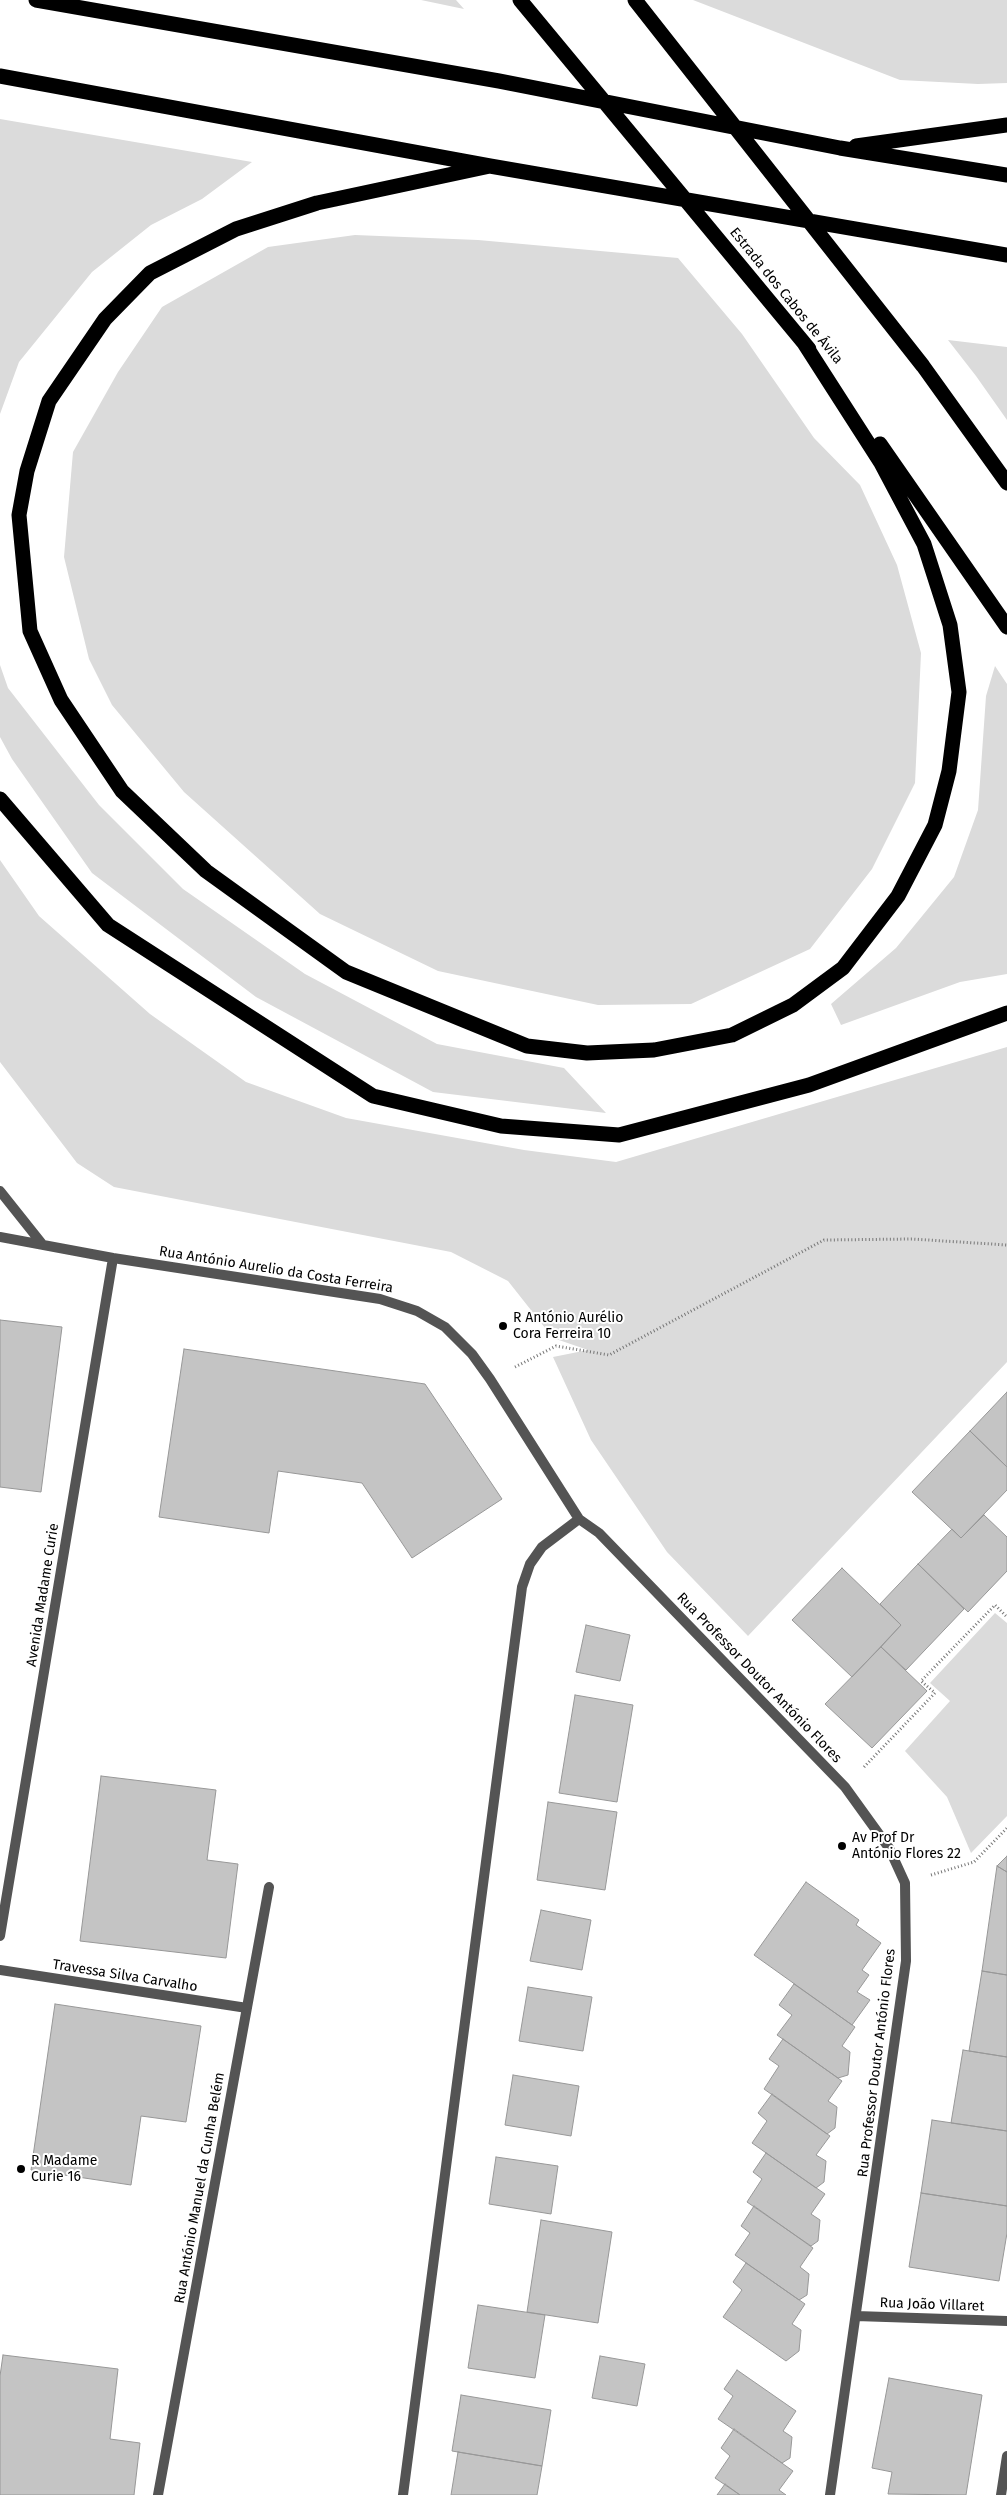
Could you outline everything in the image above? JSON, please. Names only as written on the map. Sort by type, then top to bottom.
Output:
[{"type":"highway","points":[[36,0],[499,82],[840,148],[1007,175]]},
{"type":"highway","name":"Estrada dos Cabos de Ávila","points":[[520,0],[804,343],[886,452],[1007,627]]},
{"type":"highway","points":[[635,0],[922,366],[1007,483]]},
{"type":"highway","points":[[0,76],[490,166],[1007,255]]},
{"type":"highway","points":[[840,148],[1007,125]]},
{"type":"highway","points":[[490,166],[317,203],[236,229],[150,273],[105,319],[49,401],[27,471],[20,515],[30,632],[61,700],[122,791],[206,871],[346,972],[527,1046],[586,1053],[654,1050],[732,1035],[793,1005],[843,968],[898,896],[935,825],[949,771],[958,692],[950,625],[924,544],[881,463],[804,343]]},
{"type":"highway","points":[[0,799],[108,926],[373,1096],[501,1126],[619,1135],[809,1085],[1007,1013]]},
{"type":"street","points":[[0,1190],[43,1245]]},
{"type":"street","name":"Rua António Aurelio da Costa Ferreira","points":[[0,1237],[113,1258],[380,1299],[417,1311],[445,1327],[472,1354],[490,1379],[579,1519]]},
{"type":"street","name":"Avenida Madame Curie","points":[[0,1936],[113,1258]]},
{"type":"street","points":[[404,2495],[522,1587],[530,1564],[542,1548],[579,1519]]},
{"type":"street","name":"Rua Professor Doutor António Flores","points":[[579,1519],[613,1547],[845,1787],[889,1848],[905,1883],[906,1961],[830,2495]]},
{"type":"street","name":"Rua António Manuel da Cunha Belém","points":[[158,2495],[269,1887]]},
{"type":"street","name":"Travessa Silva Carvalho","points":[[0,1970],[247,2008]]},
{"type":"street","name":"Rua João Villaret","points":[[856,2316],[1007,2321]]},
{"type":"street","points":[[1001,2495],[1007,2456]]},
{"type":"path","points":[[490,1379],[556,1346],[609,1355],[824,1240],[912,1239],[1006,1245]]},
{"type":"path","points":[[845,1787],[935,1693],[921,1681],[995,1605],[1007,1617]]},
{"type":"path","points":[[905,1883],[974,1862],[1007,1828]]},
{"type":"shaded area","points":[[421,0],[456,0],[464,9]]},
{"type":"shaded area","points":[[693,0],[1007,0],[1007,83],[978,84],[900,80]]},
{"type":"shaded area","points":[[0,119],[252,162],[202,199],[151,225],[92,272],[19,362],[0,414]]},
{"type":"shaded area","points":[[355,235],[478,240],[678,258],[742,334],[814,438],[860,485],[897,565],[921,653],[915,783],[872,869],[810,949],[691,1004],[598,1005],[438,971],[320,914],[184,792],[112,705],[89,659],[64,557],[73,452],[118,372],[162,307],[268,247]]},
{"type":"shaded area","points":[[948,340],[1007,347],[1007,420],[976,376]]},
{"type":"shaded area","points":[[0,665],[8,688],[99,805],[183,889],[305,974],[437,1044],[564,1068],[606,1113],[433,1092],[256,997],[92,873],[12,759],[0,737]]},
{"type":"shaded area","points":[[995,666],[1007,684],[1007,974],[960,982],[841,1025],[831,1004],[896,948],[954,877],[978,810],[986,696]]},
{"type":"shaded area","points":[[0,860],[39,916],[150,1014],[246,1082],[346,1118],[524,1150],[616,1162],[1007,1047],[1007,1362],[748,1636],[667,1552],[591,1440],[553,1357],[588,1350],[553,1338],[508,1281],[451,1252],[114,1187],[77,1163],[0,1062]]},
{"type":"shaded area","points":[[995,1613],[1007,1623],[1007,1816],[971,1853],[947,1797],[905,1751],[950,1701],[930,1683]]},
{"type":"building","points":[[0,1320],[62,1327],[41,1492],[0,1487]]},
{"type":"building","points":[[184,1349],[425,1384],[502,1499],[412,1558],[362,1483],[278,1471],[269,1533],[159,1517]]},
{"type":"building","points":[[1007,1392],[1007,1467],[970,1431]]},
{"type":"building","points":[[970,1431],[1007,1467],[1007,1490],[961,1538],[912,1492]]},
{"type":"building","points":[[984,1515],[1007,1537],[1007,1571],[968,1612],[918,1564],[952,1529],[961,1538]]},
{"type":"building","points":[[918,1564],[964,1609],[906,1670],[881,1647],[901,1625],[880,1604]]},
{"type":"building","points":[[842,1568],[901,1625],[852,1677],[792,1620]]},
{"type":"building","points":[[586,1625],[630,1635],[620,1681],[576,1672]]},
{"type":"building","points":[[881,1647],[927,1691],[872,1748],[825,1704]]},
{"type":"building","points":[[575,1695],[633,1705],[617,1802],[559,1793]]},
{"type":"building","points":[[101,1776],[216,1790],[207,1860],[238,1864],[226,1958],[80,1941]]},
{"type":"building","points":[[548,1802],[617,1812],[605,1890],[537,1880]]},
{"type":"building","points":[[1007,1856],[1007,1872],[997,1866]]},
{"type":"building","points":[[997,1866],[1007,1872],[1007,1975],[982,1971]]},
{"type":"building","points":[[806,1882],[859,1920],[856,1925],[881,1943],[862,1970],[869,1975],[857,1992],[870,2000],[852,2025],[754,1955]]},
{"type":"building","points":[[541,1910],[591,1920],[582,1970],[530,1961]]},
{"type":"building","points":[[982,1971],[1007,1975],[1007,2057],[969,2051]]},
{"type":"building","points":[[794,1984],[855,2027],[842,2046],[850,2052],[848,2075],[838,2078],[777,2035],[792,2015],[779,2005]]},
{"type":"building","points":[[528,1987],[592,1997],[583,2051],[519,2041]]},
{"type":"building","points":[[55,2004],[201,2026],[186,2122],[141,2116],[131,2185],[31,2170]]},
{"type":"building","points":[[783,2039],[842,2081],[828,2101],[837,2107],[835,2128],[827,2134],[764,2089],[779,2066],[769,2059]]},
{"type":"building","points":[[963,2050],[1007,2057],[1007,2131],[951,2123]]},
{"type":"building","points":[[513,2075],[579,2086],[571,2136],[505,2125]]},
{"type":"building","points":[[772,2094],[830,2136],[816,2155],[826,2161],[824,2182],[816,2188],[752,2143],[767,2121],[758,2113]]},
{"type":"building","points":[[932,2120],[1007,2131],[1007,2206],[921,2193]]},
{"type":"building","points":[[766,2153],[825,2194],[811,2214],[820,2220],[818,2241],[811,2246],[747,2202],[762,2179],[753,2172]]},
{"type":"building","points":[[496,2157],[558,2166],[551,2214],[489,2204]]},
{"type":"building","points":[[921,2193],[1007,2206],[1007,2233],[999,2281],[909,2267]]},
{"type":"building","points":[[754,2206],[813,2248],[800,2267],[809,2274],[807,2295],[799,2300],[735,2255],[750,2233],[741,2226]]},
{"type":"building","points":[[541,2220],[612,2232],[598,2323],[527,2312]]},
{"type":"building","points":[[746,2263],[805,2304],[792,2324],[801,2330],[799,2351],[786,2361],[723,2317],[742,2290],[733,2282]]},
{"type":"building","points":[[478,2305],[545,2315],[535,2378],[468,2368]]},
{"type":"building","points":[[3,2355],[118,2369],[110,2439],[140,2443],[134,2495],[0,2495],[0,2376]]},
{"type":"building","points":[[600,2356],[645,2364],[637,2406],[592,2398]]},
{"type":"building","points":[[737,2370],[796,2411],[783,2431],[792,2437],[790,2458],[782,2463],[718,2419],[733,2396],[724,2389]]},
{"type":"building","points":[[889,2378],[982,2395],[966,2495],[888,2494],[892,2472],[872,2468]]},
{"type":"building","points":[[461,2395],[551,2410],[542,2466],[452,2451]]},
{"type":"building","points":[[734,2429],[793,2471],[779,2490],[786,2495],[740,2495],[715,2478],[730,2456],[721,2448]]},
{"type":"building","points":[[458,2452],[542,2466],[537,2495],[451,2495]]},
{"type":"building","points":[[725,2484],[740,2495],[717,2495]]},
{"type":"place","name":"R António Aurélio Cora Ferreira 10","points":[[503,1326]]},
{"type":"place","name":"Av Prof Dr António Flores 22","points":[[842,1846]]},
{"type":"place","name":"R Madame Curie 16","points":[[21,2169]]}]
